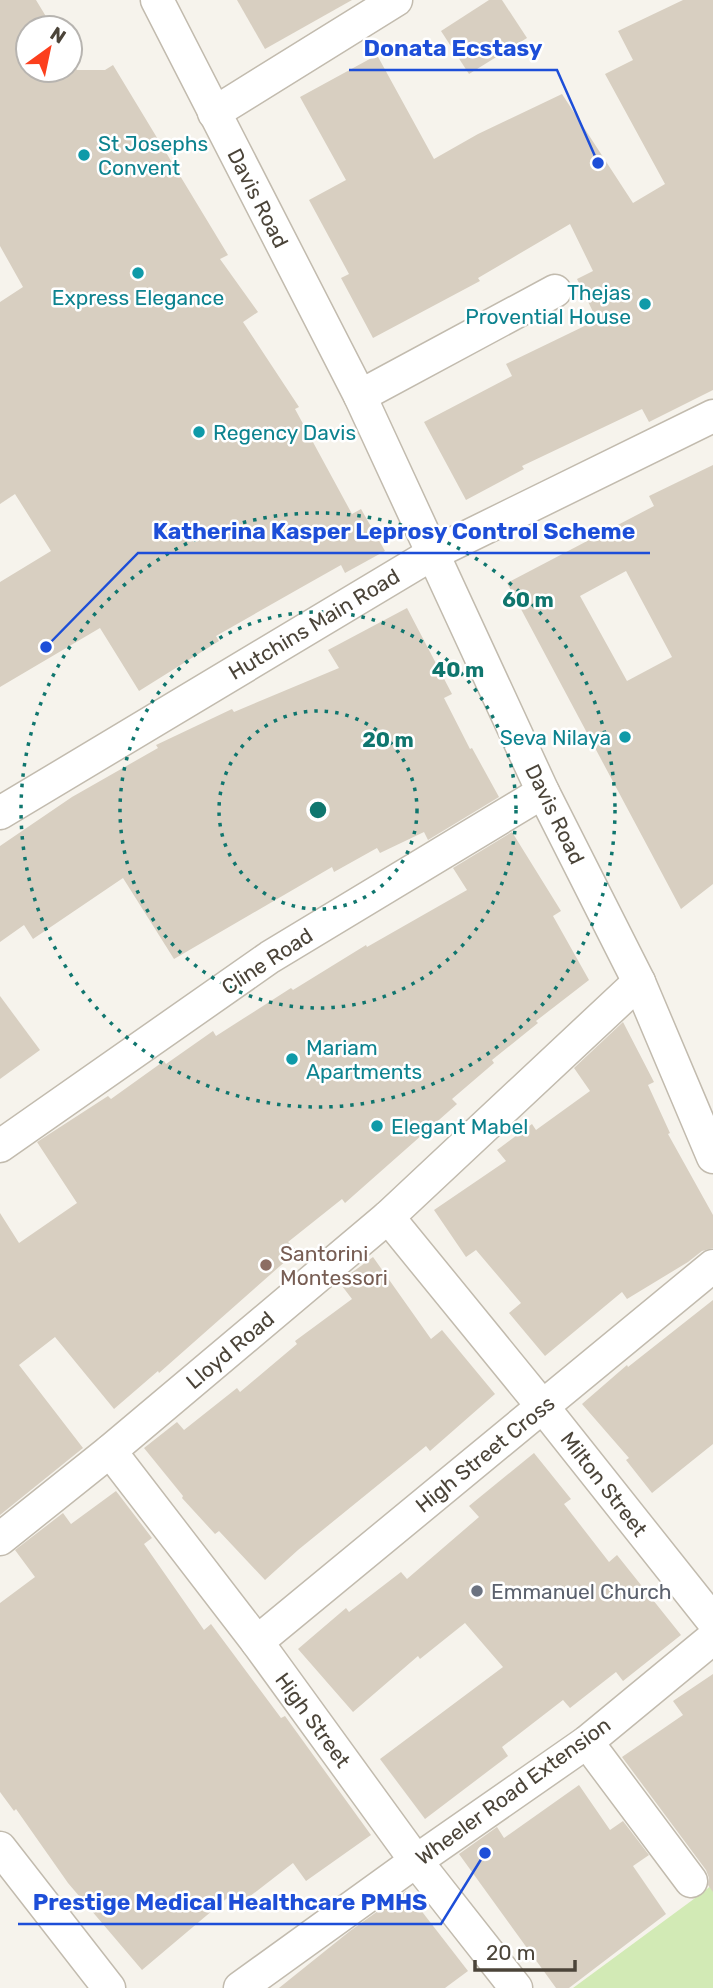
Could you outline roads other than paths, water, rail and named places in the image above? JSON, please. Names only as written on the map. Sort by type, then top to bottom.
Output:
[{"type":"street","name":"Davis Road","points":[[157,0],[360,396],[543,792],[639,982],[713,1157]]},
{"type":"street","points":[[214,113],[396,0]]},
{"type":"street","points":[[360,396],[555,291]]},
{"type":"street","name":"Hutchins Main Road","points":[[0,813],[432,554],[713,416]]},
{"type":"street","name":"Cline Road","points":[[0,1146],[270,957],[543,792]]},
{"type":"street","name":"Lloyd Road","points":[[0,1539],[110,1451],[388,1217],[639,982]]},
{"type":"street","name":"Milton Street","points":[[388,1217],[713,1621]]},
{"type":"street","name":"High Street Cross","points":[[257,1642],[713,1265]]},
{"type":"street","name":"High Street","points":[[110,1451],[257,1642],[416,1861],[516,1988]]},
{"type":"street","name":"Wheeler Road Extension","points":[[240,1988],[587,1742],[713,1638]]},
{"type":"street","points":[[587,1742],[691,1881]]},
{"type":"street","points":[[0,1848],[109,1988]]},
{"type":"place","name":"St Josephs Convent","points":[[84,155]]},
{"type":"place","name":"Donata Ecstasy","points":[[598,163]]},
{"type":"place","name":"Express Elegance","points":[[138,273]]},
{"type":"place","name":"Thejas Provential House","points":[[645,304]]},
{"type":"place","name":"Regency Davis","points":[[199,432]]},
{"type":"place","name":"Katherina Kasper Leprosy Control Scheme","points":[[46,647]]},
{"type":"place","name":"Seva Nilaya","points":[[625,737]]},
{"type":"place","name":"Mariam Apartments","points":[[292,1059]]},
{"type":"place","name":"Elegant Mabel","points":[[377,1126]]},
{"type":"place","name":"Santorini Montessori","points":[[266,1265]]},
{"type":"place","name":"Emmanuel Church","points":[[477,1591]]},
{"type":"place","name":"Prestige Medical Healthcare PMHS","points":[[485,1853]]}]
